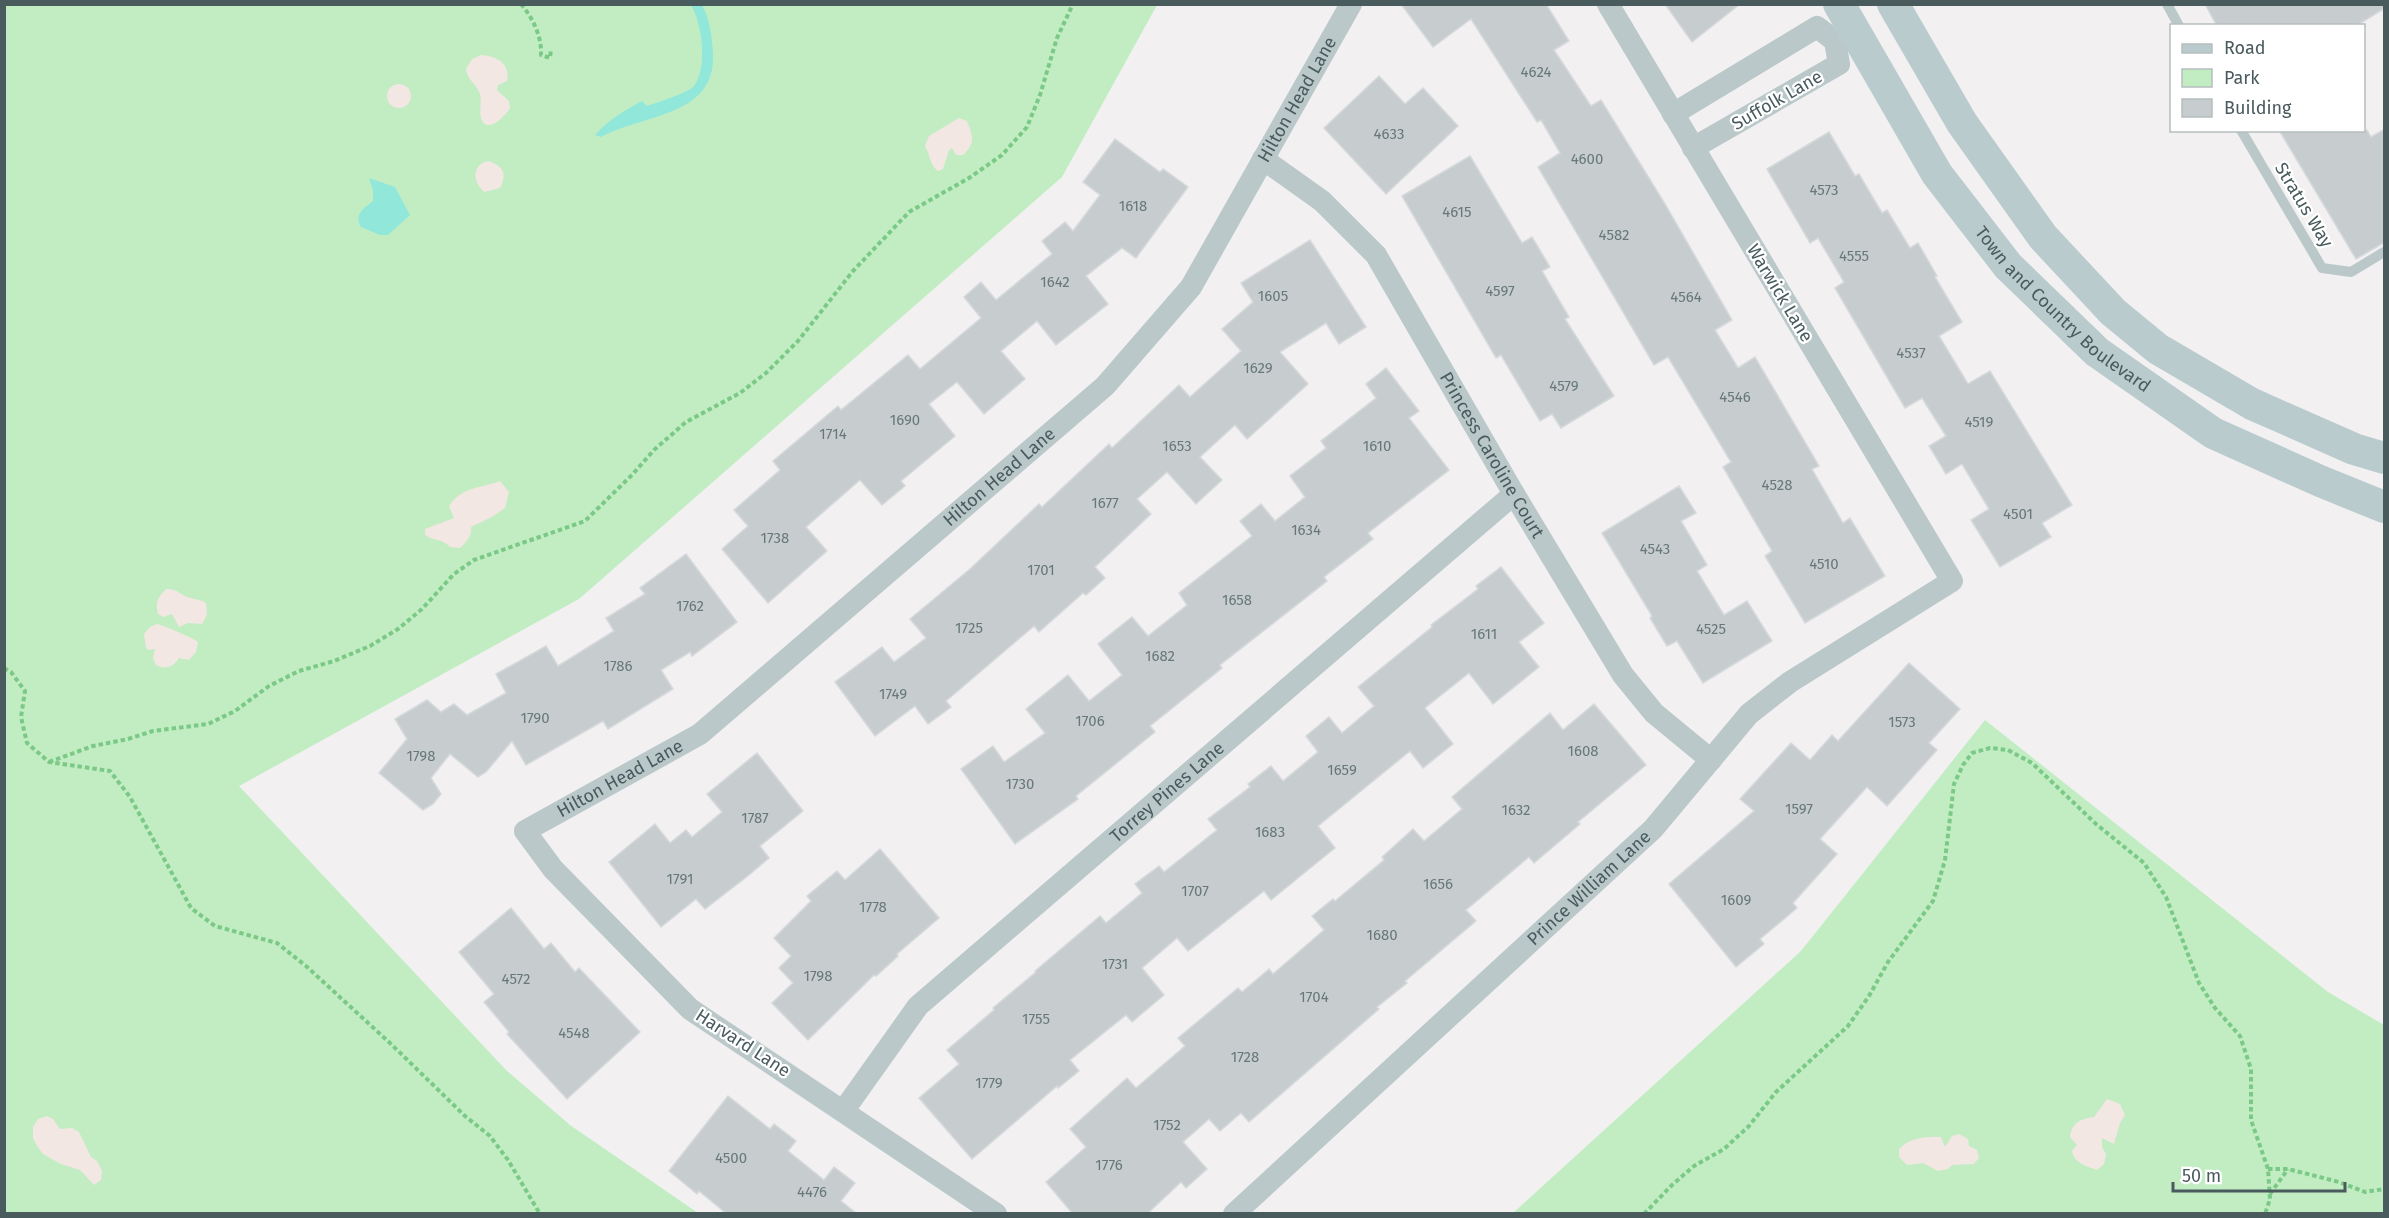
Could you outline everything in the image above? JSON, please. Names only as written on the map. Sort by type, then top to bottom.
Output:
[{"type":"main road","name":"Town and Country Boulevard","points":[[1894,5],[1962,123],[2043,237],[2113,312],[2158,349],[2252,404],[2354,449],[2385,458]]},
{"type":"main road","name":"Town and Country Boulevard","points":[[1842,25],[1881,79],[1937,174],[2008,266],[2105,357],[2213,433],[2320,481],[2385,507]]},
{"type":"main road","points":[[1881,79],[1922,54]]},
{"type":"main road","points":[[2105,357],[2130,325]]},
{"type":"street","name":"Hilton Head Lane","points":[[525,831],[700,734],[1105,386],[1191,287],[1351,4]]},
{"type":"street","name":"Warwick Lane","points":[[1608,4],[1952,581]]},
{"type":"street","points":[[1673,114],[1817,27],[1842,25]]},
{"type":"street","name":"Suffolk Lane","points":[[1693,148],[1839,64],[1842,25]]},
{"type":"street","name":"Princess Caroline Court","points":[[1263,159],[1322,201],[1376,255],[1514,494],[1623,675],[1654,713],[1711,760]]},
{"type":"street","name":"Torrey Pines Lane","points":[[844,1110],[918,1006],[1514,494]]},
{"type":"street","name":"Prince William Lane","points":[[1234,1214],[1653,829],[1749,714],[1790,682],[1952,581]]},
{"type":"street","name":"Harvard Lane","points":[[525,831],[554,868],[690,1009],[844,1110],[996,1214]]},
{"type":"lane","points":[[2167,4],[2178,24]]},
{"type":"lane","name":"Stratus Way","points":[[2242,132],[2322,268],[2351,272],[2385,252]]},
{"type":"path","points":[[521,4],[541,42],[541,55],[550,58],[551,49]]},
{"type":"path","points":[[49,762],[93,746],[153,731],[208,724],[236,711],[269,686],[299,671],[334,661],[370,646],[398,629],[422,609],[454,574],[474,560],[585,521],[632,476],[654,450],[686,422],[740,393],[766,373],[798,341],[853,271],[909,212],[969,178],[1002,155],[1027,127],[1040,95],[1057,38],[1073,4]]},
{"type":"path","points":[[4,668],[11,672],[26,691],[21,717],[27,743],[49,762],[110,771],[130,797],[191,908],[215,926],[248,933],[277,944],[306,966],[465,1116],[490,1136],[508,1160],[540,1214]]},
{"type":"path","points":[[1644,1214],[1694,1166],[1724,1149],[1749,1126],[1776,1092],[1817,1057],[1848,1026],[1869,996],[1888,962],[1933,901],[1945,860],[1954,784],[1972,753],[1990,748],[2008,750],[2032,763],[2096,824],[2144,863],[2166,897],[2199,983],[2215,1008],[2241,1036],[2251,1069],[2251,1120],[2268,1169],[2270,1195],[2265,1214]]},
{"type":"path","points":[[2268,1169],[2288,1169],[2339,1182],[2365,1192],[2385,1189]]},
{"type":"path","points":[[2270,1195],[2288,1169]]},
{"type":"green space","points":[[5,5],[1157,5],[1062,177],[579,599],[239,786],[507,1071],[570,1125],[698,1213],[5,1214]]},
{"type":"green space","points":[[1985,720],[2328,992],[2384,1025],[2384,1213],[1512,1214],[1801,951]]},
{"type":"sand","points":[[481,55],[497,59],[507,69],[508,75],[507,81],[498,85],[497,90],[509,101],[510,108],[501,119],[492,125],[484,123],[481,118],[480,94],[466,69],[472,59]]},
{"type":"sand","points":[[399,84],[408,87],[411,96],[408,105],[399,108],[390,105],[387,96],[390,87]]},
{"type":"sand","points":[[959,118],[967,121],[972,143],[963,155],[956,155],[952,148],[949,150],[943,169],[938,171],[933,166],[925,146],[929,136]]},
{"type":"sand","points":[[488,161],[501,168],[503,179],[500,188],[484,192],[476,179],[476,170],[482,163]]},
{"type":"sand","points":[[500,481],[509,492],[505,508],[471,527],[471,533],[460,548],[450,547],[444,542],[425,535],[425,529],[454,518],[449,506],[460,495]]},
{"type":"sand","points":[[166,589],[206,603],[207,615],[202,624],[188,623],[179,627],[172,614],[163,617],[158,614],[158,600]]},
{"type":"sand","points":[[157,624],[198,642],[196,652],[189,660],[179,658],[174,664],[166,667],[156,665],[153,658],[155,649],[148,650],[144,634],[150,627]]},
{"type":"sand","points":[[2107,1099],[2120,1104],[2125,1115],[2120,1123],[2114,1144],[2102,1138],[2102,1147],[2106,1154],[2104,1164],[2097,1170],[2081,1164],[2075,1158],[2072,1151],[2077,1145],[2070,1137],[2075,1125],[2081,1120],[2094,1117]]},
{"type":"sand","points":[[47,1116],[53,1119],[60,1129],[72,1128],[79,1132],[91,1157],[97,1161],[102,1171],[101,1180],[94,1185],[80,1170],[61,1164],[43,1154],[33,1138],[33,1127],[38,1119]]},
{"type":"sand","points":[[1959,1134],[1968,1139],[1969,1146],[1977,1150],[1979,1158],[1974,1164],[1952,1165],[1948,1169],[1938,1171],[1923,1163],[1907,1165],[1899,1157],[1899,1149],[1913,1140],[1924,1137],[1941,1137],[1945,1147],[1952,1136]]},
{"type":"shaded area","points":[[691,5],[702,5],[711,35],[713,54],[711,75],[703,90],[690,102],[674,110],[601,137],[595,135],[617,116],[642,101],[647,106],[680,94],[694,86],[701,68],[702,46],[698,23]]},
{"type":"shaded area","points":[[369,178],[395,187],[410,215],[388,235],[380,235],[361,227],[359,222],[361,212],[373,201],[373,190]]},
{"type":"building","points":[[1401,4],[1546,4],[1569,41],[1554,50],[1591,106],[1601,100],[1732,320],[1715,330],[1738,368],[1755,357],[1819,466],[1812,469],[1843,523],[1850,518],[1885,576],[1805,623],[1765,556],[1772,551],[1723,467],[1731,462],[1668,357],[1654,365],[1538,167],[1560,153],[1541,120],[1537,122],[1471,19],[1433,47]]},
{"type":"building","points":[[1665,4],[1740,4],[1692,42]]},
{"type":"building","points":[[2205,4],[2385,4],[2385,8],[2359,24],[2216,24]]},
{"type":"building","points":[[1379,76],[1405,104],[1423,88],[1458,126],[1386,194],[1324,128]]},
{"type":"building","points":[[2385,129],[2385,242],[2356,259],[2280,132],[2365,132],[2367,130],[2371,137]]},
{"type":"building","points":[[1829,132],[1855,176],[1859,174],[1882,213],[1887,210],[1910,248],[1918,243],[1937,276],[1935,277],[1962,322],[1939,336],[1968,384],[1990,371],[2072,505],[2042,523],[2051,537],[2000,567],[1971,520],[1989,509],[1962,464],[1946,474],[1929,446],[1946,436],[1922,398],[1905,408],[1835,288],[1844,282],[1818,238],[1810,243],[1767,169]]},
{"type":"building","points":[[1115,139],[1160,172],[1163,169],[1188,187],[1136,258],[1122,248],[1086,276],[1108,304],[1056,345],[1037,321],[1001,351],[1025,379],[984,414],[957,382],[929,404],[955,436],[901,481],[905,486],[882,505],[860,480],[806,527],[827,551],[768,603],[722,549],[748,526],[734,510],[780,470],[773,461],[838,406],[841,410],[908,355],[920,369],[981,318],[964,297],[981,282],[996,300],[1052,254],[1042,241],[1065,222],[1073,231],[1100,195],[1083,182]]},
{"type":"building","points":[[1470,156],[1522,243],[1532,237],[1550,267],[1542,271],[1569,317],[1565,319],[1614,396],[1561,428],[1552,414],[1540,421],[1501,355],[1496,358],[1402,196]]},
{"type":"building","points":[[1310,240],[1366,327],[1339,344],[1326,323],[1280,352],[1308,384],[1247,439],[1235,425],[1200,457],[1222,480],[1196,504],[1167,472],[1137,499],[1151,514],[1095,567],[1105,578],[1086,595],[1083,593],[1039,632],[1034,626],[946,701],[951,707],[928,724],[915,706],[875,736],[835,682],[882,647],[894,662],[926,638],[910,619],[970,569],[1039,504],[1042,507],[1109,444],[1112,448],[1179,385],[1190,397],[1241,351],[1222,329],[1253,302],[1241,283]]},
{"type":"building","points":[[1386,368],[1419,411],[1409,418],[1449,470],[1368,533],[1373,539],[1324,577],[1327,581],[1220,665],[1222,668],[1150,726],[1155,732],[1076,796],[1078,799],[1015,844],[961,769],[993,746],[1004,762],[1045,733],[1026,709],[1068,675],[1089,701],[1122,675],[1098,644],[1132,617],[1148,636],[1187,605],[1179,593],[1252,536],[1240,521],[1261,504],[1275,521],[1305,497],[1290,476],[1326,448],[1321,441],[1376,398],[1366,384]]},
{"type":"building","points":[[1679,486],[1696,513],[1681,521],[1707,565],[1697,571],[1724,615],[1747,601],[1772,641],[1703,683],[1677,641],[1667,646],[1650,618],[1652,616],[1602,533]]},
{"type":"building","points":[[686,554],[737,622],[692,656],[690,652],[661,670],[673,689],[608,729],[603,721],[526,765],[512,741],[486,772],[478,777],[450,754],[431,778],[441,794],[433,804],[423,810],[379,773],[407,739],[395,719],[427,700],[441,712],[454,704],[467,715],[506,693],[496,674],[546,646],[558,666],[614,631],[606,618],[645,594],[640,588]]},
{"type":"building","points":[[1501,567],[1544,623],[1519,642],[1539,667],[1493,704],[1469,673],[1425,708],[1453,744],[1423,768],[1410,751],[1318,826],[1335,848],[1271,900],[1264,891],[1188,951],[1177,938],[1142,968],[1164,995],[1132,1022],[1126,1015],[1070,1060],[1079,1071],[1058,1088],[1057,1086],[972,1159],[919,1098],[959,1064],[947,1050],[1100,916],[1106,923],[1142,893],[1135,884],[1159,866],[1164,872],[1217,830],[1208,819],[1250,787],[1248,784],[1271,766],[1283,781],[1318,752],[1306,736],[1329,717],[1342,733],[1374,706],[1358,687],[1432,627],[1431,625],[1478,589],[1476,586]]},
{"type":"building","points":[[1909,663],[1960,709],[1929,743],[1937,750],[1887,806],[1867,787],[1820,839],[1837,854],[1793,903],[1797,908],[1760,939],[1764,944],[1736,967],[1669,884],[1754,811],[1740,799],[1791,743],[1810,760],[1832,735],[1838,741]]},
{"type":"building","points":[[1594,704],[1646,765],[1578,822],[1580,824],[1534,863],[1529,857],[1466,910],[1476,921],[1405,981],[1407,983],[1377,1007],[1379,1009],[1249,1122],[1241,1113],[1220,1131],[1209,1119],[1183,1142],[1207,1169],[1186,1188],[1181,1182],[1147,1214],[1073,1214],[1046,1182],[1086,1147],[1070,1129],[1127,1078],[1136,1088],[1185,1046],[1178,1038],[1238,988],[1242,992],[1269,969],[1273,974],[1324,930],[1312,916],[1333,899],[1335,901],[1384,860],[1382,857],[1413,829],[1424,841],[1462,809],[1452,797],[1550,713],[1563,730]]},
{"type":"building","points":[[757,753],[803,811],[760,846],[769,858],[749,875],[705,909],[696,899],[661,927],[609,862],[655,824],[670,843],[686,830],[692,837],[722,812],[707,794]]},
{"type":"building","points":[[880,849],[939,918],[897,954],[898,956],[876,976],[874,975],[808,1040],[772,1003],[793,983],[779,968],[791,956],[774,938],[811,901],[807,896],[837,871],[845,880]]},
{"type":"building","points":[[511,908],[544,949],[551,943],[575,972],[579,968],[640,1032],[567,1099],[507,1034],[509,1032],[484,1002],[494,994],[459,952]]},
{"type":"building","points":[[728,1096],[770,1129],[774,1124],[796,1141],[788,1151],[824,1180],[834,1167],[855,1183],[841,1201],[857,1214],[727,1214],[699,1191],[697,1194],[669,1171]]}]
